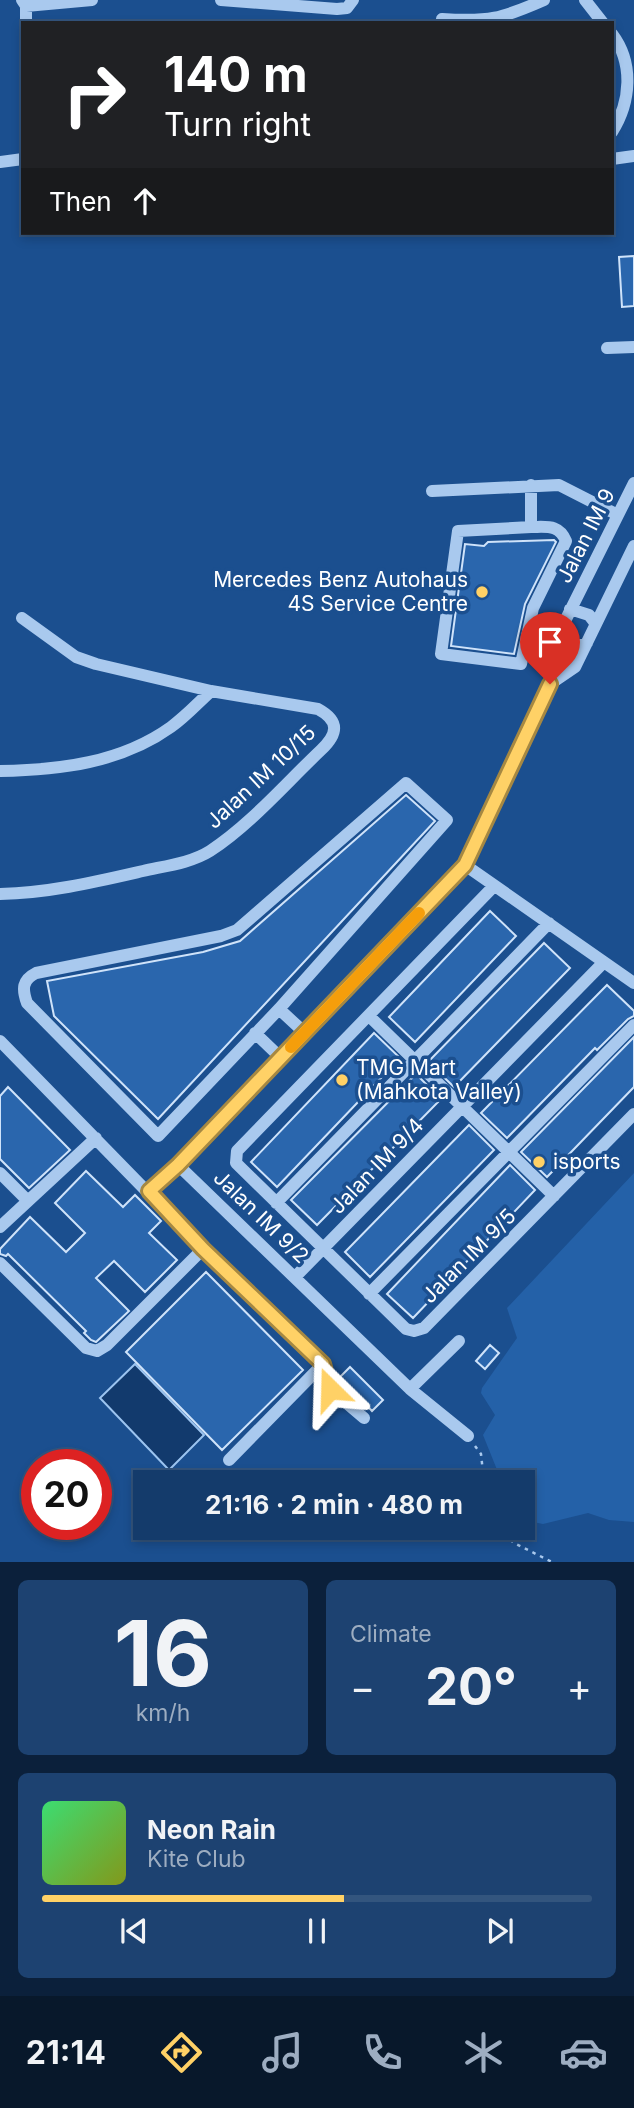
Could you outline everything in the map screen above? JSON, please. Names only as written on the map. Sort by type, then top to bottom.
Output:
[{"type":"street","points":[[26,21],[24,3],[92,0]]},
{"type":"street","points":[[221,0],[337,9],[347,8],[353,0]]},
{"type":"street","points":[[442,19],[489,20],[507,17],[544,0]]},
{"type":"street","points":[[585,0],[601,21]]},
{"type":"street","points":[[614,38],[625,58],[629,78],[622,117],[614,129]]},
{"type":"street","points":[[614,159],[634,156]]},
{"type":"street","points":[[0,162],[21,159]]},
{"type":"street","points":[[607,348],[634,347]]},
{"type":"street","name":"Jalan IM 9","points":[[465,865],[550,684],[550,651],[634,483]]},
{"type":"street","points":[[531,485],[531,527]]},
{"type":"street","points":[[432,491],[559,485],[618,515]]},
{"type":"street","points":[[531,527],[553,527],[562,533],[566,541],[533,608],[521,664],[441,654],[458,531],[531,527]]},
{"type":"street","name":"Jalan IM 9","points":[[550,684],[575,667],[634,546]]},
{"type":"street","points":[[570,609],[589,615],[596,624]]},
{"type":"street","name":"Jalan IM 10/15","points":[[0,894],[67,888],[182,863],[206,853],[229,837],[332,740],[334,732],[333,723],[327,714],[318,709],[211,691],[76,657],[22,618]]},
{"type":"street","points":[[559,632],[567,643],[578,646],[587,643]]},
{"type":"street","points":[[1,769],[47,769],[110,757],[142,745],[172,727],[211,691]]},
{"type":"street","points":[[406,783],[447,820],[279,1009],[158,1136],[27,1003],[23,992],[28,978],[36,973],[220,936],[237,930],[406,783]]},
{"type":"street","points":[[149,1191],[178,1165],[465,865],[634,983]]},
{"type":"street","name":"Jalan IM 9/5","points":[[494,886],[237,1151],[236,1163],[406,1329],[414,1331],[424,1328],[634,1114]]},
{"type":"street","points":[[276,1203],[549,923]]},
{"type":"street","name":"Jalan IM 9/4","points":[[296,1276],[604,962]]},
{"type":"street","points":[[279,1009],[305,1033]]},
{"type":"street","points":[[369,1016],[554,1196]]},
{"type":"street","points":[[369,1294],[634,1026]]},
{"type":"street","points":[[256,1033],[281,1058]]},
{"type":"street","points":[[0,1041],[203,1249],[323,1364],[330,1389],[364,1418]]},
{"type":"street","points":[[0,1227],[96,1138]]},
{"type":"street","name":"Jalan IM 9/2","points":[[178,1165],[296,1276],[410,1389],[468,1436]]},
{"type":"street","points":[[0,1173],[28,1201]]},
{"type":"street","points":[[0,1263],[86,1348],[97,1350],[107,1345],[203,1249]]},
{"type":"street","points":[[410,1389],[459,1341]]},
{"type":"street","points":[[229,1460],[323,1364]]},
{"type":"path","points":[[468,1436],[481,1454],[483,1470]]},
{"type":"path","points":[[511,1540],[552,1562]]},
{"type":"shaded area","points":[[634,1173],[634,1522],[609,1520],[588,1513],[543,1524],[535,1522],[535,1470],[497,1470],[483,1435],[495,1415],[481,1393],[517,1338],[507,1308]]},
{"type":"shaded area","points":[[135,1364],[204,1435],[169,1470],[100,1398]]},
{"type":"building","points":[[634,256],[634,306],[622,307],[619,257]]},
{"type":"building","points":[[488,542],[556,542],[525,604],[514,654],[451,646],[465,544],[484,546]]},
{"type":"building","points":[[406,795],[435,821],[158,1119],[54,1016],[47,981],[203,952],[240,941]]},
{"type":"building","points":[[490,911],[516,936],[415,1042],[389,1017]]},
{"type":"building","points":[[544,943],[570,968],[454,1087],[428,1062]]},
{"type":"building","points":[[607,985],[634,1011],[634,1016],[597,1050],[595,1048],[507,1138],[481,1113]]},
{"type":"building","points":[[374,1033],[400,1058],[277,1187],[251,1162]]},
{"type":"building","points":[[634,1037],[634,1087],[547,1177],[521,1152]]},
{"type":"building","points":[[416,1074],[441,1099],[317,1225],[291,1200]]},
{"type":"building","points":[[8,1087],[70,1150],[29,1188],[0,1159],[0,1096]]},
{"type":"building","points":[[469,1125],[494,1150],[370,1277],[345,1252]]},
{"type":"building","points":[[510,1165],[535,1190],[413,1318],[387,1294]]},
{"type":"building","points":[[86,1171],[123,1207],[135,1195],[161,1221],[149,1233],[177,1260],[145,1292],[114,1261],[96,1278],[129,1311],[96,1342],[84,1333],[86,1331],[8,1254],[0,1254],[0,1249],[30,1217],[66,1252],[85,1233],[55,1203]]},
{"type":"building","points":[[206,1272],[303,1370],[222,1450],[126,1352]]},
{"type":"building","points":[[490,1345],[499,1353],[485,1369],[476,1361]]},
{"type":"building","points":[[350,1367],[383,1400],[372,1411],[340,1377]]},
{"type":"slow traffic","points":[[291,1047],[419,913]]},
{"type":"place","name":"Mercedes Benz Autohaus 4S Service Centre","points":[[482,592]]},
{"type":"place","name":"TMG Mart (Mahkota Valley)","points":[[342,1080]]},
{"type":"place","name":"isports","points":[[539,1162]]},
{"type":"route","points":[[330,1389],[323,1364],[203,1249],[149,1191],[178,1165],[465,865],[550,684]]}]
